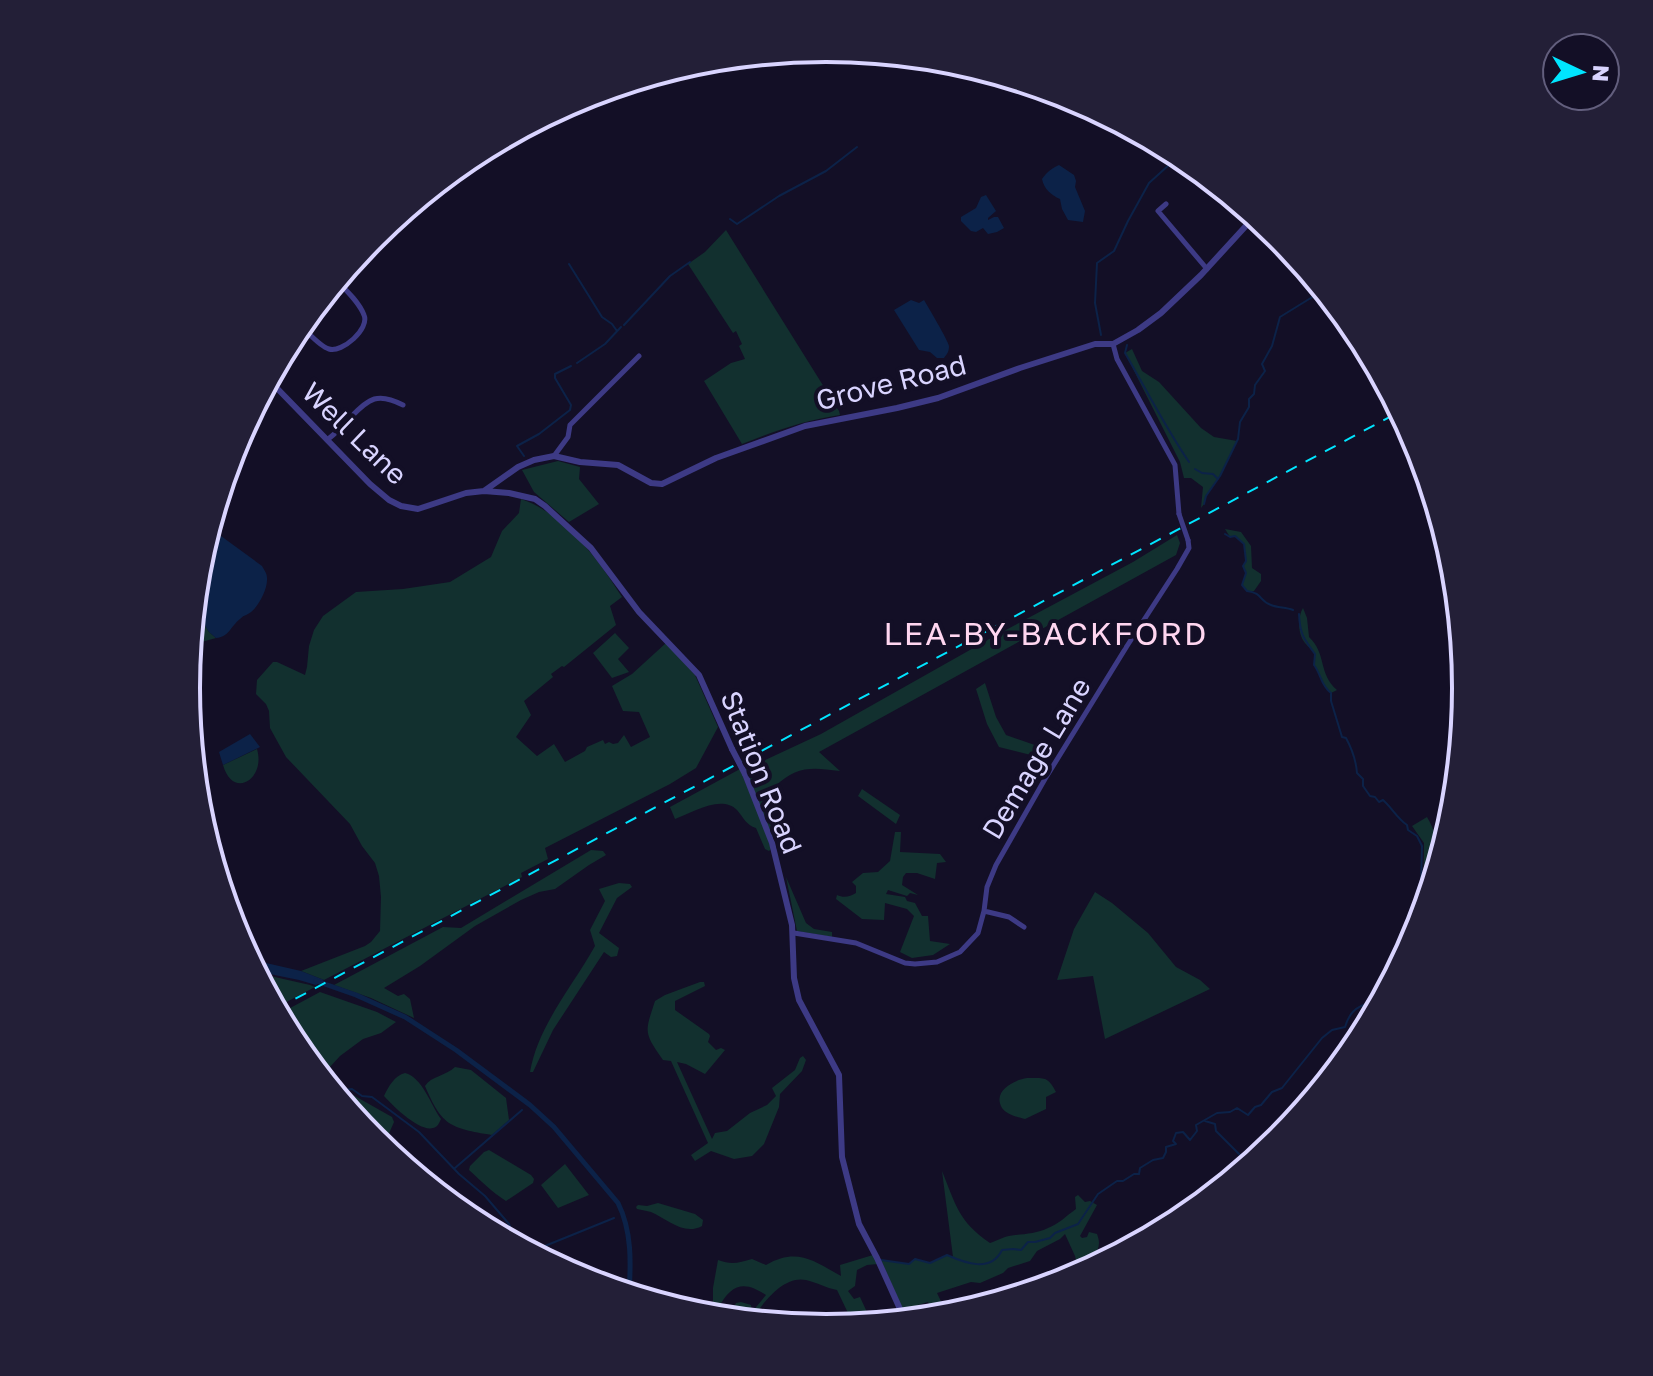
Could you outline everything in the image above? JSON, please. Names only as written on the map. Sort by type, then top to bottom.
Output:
[{"type":"street","points":[[1166,204],[1158,211],[1207,269]]},
{"type":"street","name":"Grove Road","points":[[484,491],[518,467],[554,456],[618,465],[651,483],[662,484],[716,458],[805,426],[938,398],[1095,344],[1113,344],[1161,313],[1247,225]]},
{"type":"street","points":[[310,334],[325,348],[332,350],[364,328],[363,312],[344,290]]},
{"type":"street","name":"Demage Lane","points":[[794,933],[856,943],[905,963],[937,962],[960,952],[978,933],[987,887],[1003,852],[1061,752],[1189,548],[1179,514],[1175,465],[1117,359],[1113,344]]},
{"type":"street","points":[[554,456],[568,437],[570,425],[639,356]]},
{"type":"street","name":"Well Lane","points":[[277,388],[370,484],[401,506],[418,509],[466,493],[509,493]]},
{"type":"street","points":[[327,440],[373,398],[392,399],[403,405]]},
{"type":"street","points":[[503,477],[509,493]]},
{"type":"street","name":"Station Road","points":[[509,493],[535,499],[591,548],[639,612],[699,675],[745,774],[772,843],[794,933],[794,978],[799,1000],[839,1075],[842,1157],[852,1202],[859,1224],[900,1310]]},
{"type":"street","points":[[984,911],[1009,917],[1024,927]]},
{"type":"green space","points":[[726,230],[840,415],[790,426],[742,444],[704,381],[731,363],[745,359],[739,346],[742,344],[688,264]]},
{"type":"green space","points":[[1132,349],[1142,371],[1159,382],[1201,428],[1214,437],[1237,441],[1201,508],[1203,487],[1191,478],[1184,478],[1180,462],[1125,353]]},
{"type":"green space","points":[[558,461],[580,467],[579,479],[599,504],[569,522],[534,492],[522,470]]},
{"type":"green space","points":[[521,499],[552,515],[579,539],[622,597],[610,606],[616,625],[551,674],[553,677],[524,701],[531,715],[516,737],[537,756],[554,744],[565,762],[603,740],[605,744],[618,743],[624,735],[631,747],[650,737],[639,712],[623,711],[612,686],[632,674],[666,643],[695,675],[718,727],[696,768],[545,848],[548,859],[521,873],[522,877],[324,980],[301,971],[371,942],[380,931],[379,876],[375,863],[350,824],[286,757],[270,728],[266,704],[256,694],[257,680],[273,662],[305,675],[314,630],[323,616],[356,592],[450,582],[491,557],[502,531],[519,513]]},
{"type":"green space","points":[[1225,529],[1241,532],[1251,546],[1252,568],[1261,574],[1261,581],[1254,591],[1247,591],[1242,585],[1246,573],[1243,566],[1246,561],[1244,544],[1235,536],[1230,537]]},
{"type":"green space","points":[[1177,535],[1180,543],[1176,555],[819,752],[840,771],[804,770],[790,775],[774,787],[773,839],[746,769],[821,734]]},
{"type":"green space","points":[[1303,608],[1309,637],[1318,650],[1327,677],[1337,690],[1331,693],[1314,665],[1315,654],[1301,635],[1299,621]]},
{"type":"green space","points":[[204,624],[209,632],[216,638],[203,642]]},
{"type":"green space","points":[[615,633],[629,648],[618,659],[629,672],[612,678],[593,653]]},
{"type":"green space","points":[[985,683],[996,717],[1006,735],[1055,752],[1051,760],[999,747],[987,724],[976,689]]},
{"type":"green space","points":[[257,749],[259,760],[253,776],[241,783],[228,776],[223,765]]},
{"type":"green space","points":[[740,769],[765,830],[769,851],[765,849],[756,828],[730,806],[706,806],[675,819],[670,807]]},
{"type":"green space","points":[[862,789],[900,815],[896,824],[858,796]]},
{"type":"green space","points":[[1427,817],[1434,834],[1424,874],[1424,843],[1412,826]]},
{"type":"green space","points":[[895,832],[901,832],[900,852],[940,854],[946,862],[937,863],[935,879],[906,873],[902,885],[918,895],[910,893],[907,896],[888,890],[886,894],[905,897],[907,901],[915,903],[922,916],[928,916],[930,941],[950,944],[933,955],[912,958],[900,952],[914,916],[907,909],[885,903],[884,920],[862,919],[836,899],[837,895],[846,897],[856,893],[852,882],[863,873],[878,872],[890,861]]},
{"type":"green space","points":[[591,850],[603,851],[606,855],[555,889],[521,900],[475,926],[384,988],[410,999],[414,1018],[334,985],[443,927],[461,928]]},
{"type":"green space","points":[[786,877],[806,923],[814,929],[832,932],[832,937],[797,931]]},
{"type":"green space","points":[[619,883],[632,887],[617,898],[599,933],[619,948],[617,956],[611,957],[604,952],[553,1030],[533,1072],[530,1072],[548,1023],[595,946],[590,930],[605,901],[599,889]]},
{"type":"green space","points":[[1095,892],[1148,933],[1176,967],[1210,989],[1105,1039],[1093,976],[1057,980],[1074,929]]},
{"type":"green space","points":[[271,976],[310,985],[315,987],[285,1003]]},
{"type":"green space","points":[[704,982],[705,986],[675,1001],[675,1010],[709,1034],[708,1042],[716,1050],[725,1050],[705,1074],[677,1062],[712,1139],[715,1133],[727,1131],[750,1113],[767,1105],[776,1096],[772,1088],[795,1070],[800,1058],[803,1056],[806,1060],[802,1071],[780,1094],[779,1107],[764,1144],[752,1156],[734,1159],[711,1151],[695,1161],[691,1155],[708,1143],[671,1061],[663,1060],[649,1037],[648,1026],[655,1001]]},
{"type":"green space","points":[[320,992],[396,1022],[381,1033],[363,1039],[329,1068],[289,1009]]},
{"type":"green space","points":[[455,1067],[471,1070],[506,1098],[509,1120],[492,1135],[449,1123],[431,1099],[425,1086]]},
{"type":"green space","points":[[405,1073],[426,1092],[441,1119],[436,1127],[427,1128],[413,1122],[384,1096],[395,1079]]},
{"type":"green space","points":[[1027,1078],[1045,1079],[1056,1092],[1046,1097],[1046,1109],[1025,1119],[1004,1110],[1000,1096],[1006,1087]]},
{"type":"green space","points":[[351,1095],[392,1117],[394,1122],[388,1135]]},
{"type":"green space","points":[[489,1150],[531,1175],[533,1183],[506,1201],[496,1194],[469,1170]]},
{"type":"green space","points":[[565,1164],[589,1195],[558,1208],[541,1185]]},
{"type":"green space","points":[[942,1171],[964,1220],[990,1243],[1039,1232],[1056,1224],[1076,1209],[1075,1197],[1078,1195],[1085,1202],[1097,1205],[1080,1236],[1087,1237],[1089,1232],[1097,1234],[1099,1245],[1096,1252],[1076,1261],[1065,1234],[1037,1251],[1030,1261],[1008,1268],[980,1283],[971,1282],[937,1293],[942,1303],[930,1305],[928,1302],[903,1309],[881,1260],[909,1264],[915,1259],[930,1263],[947,1255],[953,1257]]},
{"type":"green space","points":[[658,1203],[695,1214],[703,1220],[702,1226],[682,1228],[636,1207]]},
{"type":"green space","points":[[873,1255],[878,1264],[857,1270],[855,1286],[848,1291],[854,1299],[860,1297],[867,1313],[848,1313],[837,1290],[806,1280],[781,1286],[759,1310],[754,1310],[766,1295],[748,1287],[735,1289],[720,1305],[713,1304],[718,1260],[735,1263],[752,1259],[766,1265],[787,1257],[805,1258],[841,1276],[840,1265]]},
{"type":"green space","points":[[741,1302],[751,1305],[752,1310],[734,1307]]},
{"type":"water","points":[[1059,165],[1074,175],[1075,187],[1085,211],[1083,222],[1068,220],[1060,199],[1043,183],[1046,174]]},
{"type":"water","points":[[986,195],[996,211],[988,220],[998,217],[1004,228],[988,234],[983,228],[971,231],[961,221],[961,217],[976,208],[981,197]]},
{"type":"water","points":[[911,300],[919,303],[924,300],[938,323],[949,346],[944,358],[919,350],[894,310]]},
{"type":"water","points":[[220,535],[262,566],[267,582],[254,609],[227,634],[216,638],[204,624],[206,606]]},
{"type":"water","points":[[250,734],[260,747],[223,765],[219,752]]},
{"type":"water","points":[[264,962],[324,980],[316,985],[270,974]]},
{"type":"waterway","points":[[730,219],[737,224],[779,196],[826,171],[857,147]]},
{"type":"waterway","points":[[1101,335],[1095,303],[1097,263],[1114,251],[1149,183],[1169,165]]},
{"type":"waterway","points":[[624,325],[670,276],[690,262]]},
{"type":"waterway","points":[[569,264],[602,317],[617,331]]},
{"type":"waterway","points":[[1204,504],[1238,439],[1240,422],[1249,407],[1255,385],[1265,371],[1262,364],[1272,346],[1280,317],[1314,296]]},
{"type":"waterway","points":[[577,363],[605,344],[621,327]]},
{"type":"waterway","points":[[1127,345],[1125,353],[1189,462]]},
{"type":"waterway","points":[[524,456],[517,446],[539,434],[570,410],[571,405],[555,374],[571,366]]},
{"type":"waterway","points":[[1195,469],[1213,474],[1218,479]]},
{"type":"waterway","points":[[1225,534],[1235,536],[1244,544],[1246,561],[1243,566],[1246,573],[1242,585],[1247,591],[1256,593],[1271,605],[1293,610]]},
{"type":"waterway","points":[[1299,614],[1305,640],[1315,654],[1314,665],[1331,693],[1342,737],[1350,746],[1363,786],[1370,796],[1386,803],[1408,830],[1417,836],[1422,846],[1421,882]]},
{"type":"waterway","points":[[316,981],[405,1017],[456,1050],[530,1105],[554,1127],[618,1203],[628,1236],[629,1282]]},
{"type":"waterway","points":[[881,1260],[909,1264],[915,1259],[930,1263],[947,1255],[969,1263],[985,1264],[1002,1250],[1021,1250],[1028,1242],[1050,1238],[1078,1224],[1098,1194],[1117,1181],[1139,1174],[1140,1168],[1153,1160],[1163,1158],[1166,1147],[1176,1144],[1173,1141],[1176,1133],[1183,1132],[1190,1140],[1197,1131],[1196,1125],[1217,1113],[1237,1108],[1248,1115],[1261,1105],[1272,1092],[1282,1088],[1322,1038],[1332,1030],[1345,1027],[1353,1012],[1367,1004],[1371,997]]},
{"type":"waterway","points":[[347,1090],[372,1097],[419,1132],[485,1196],[511,1229]]},
{"type":"waterway","points":[[455,1168],[522,1110]]},
{"type":"waterway","points":[[1205,1121],[1215,1124],[1216,1131],[1242,1157]]},
{"type":"waterway","points":[[544,1246],[614,1218]]},
{"type":"railway","points":[[286,1004],[1391,417]]},
{"type":"district","name":"LEA-BY-BACKFORD","points":[[1046,633]]}]
